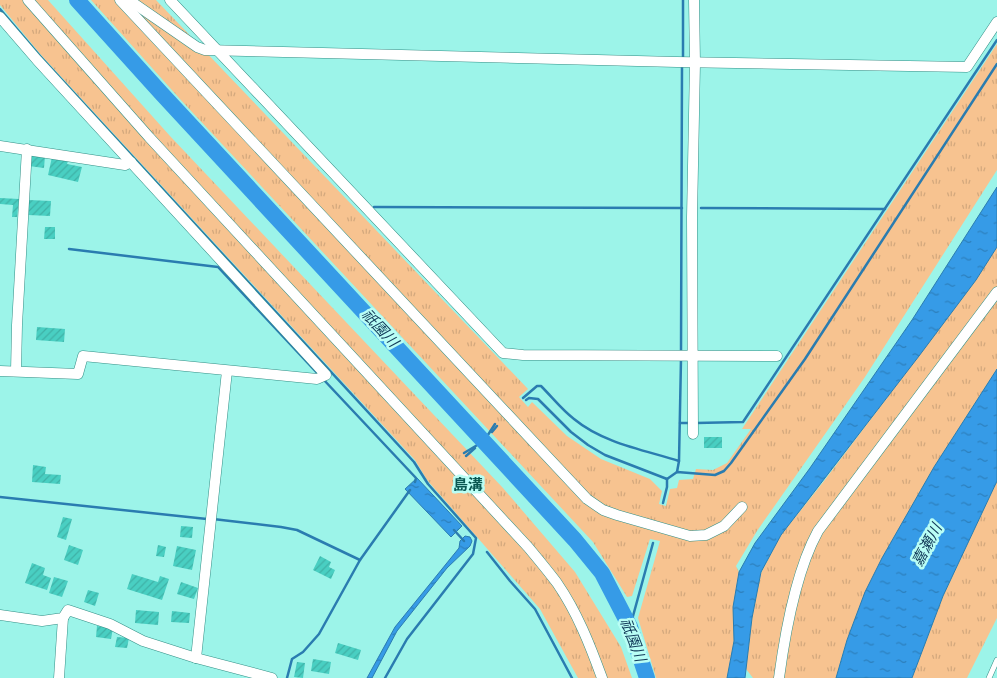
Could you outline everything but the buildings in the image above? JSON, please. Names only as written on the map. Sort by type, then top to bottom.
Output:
[{"type":"street","points":[[28,0],[148,137],[528,547],[557,584],[573,612],[590,645],[602,678]]},
{"type":"street","points":[[120,0],[587,499],[603,510],[617,516],[690,536],[706,535],[724,526],[742,507]]},
{"type":"street","points":[[129,0],[197,47],[217,50],[695,63],[966,67],[997,22]]},
{"type":"street","points":[[170,0],[503,353],[523,355],[777,356]]},
{"type":"street","points":[[693,434],[694,0]]},
{"type":"street","points":[[0,17],[321,377],[83,356],[78,374],[0,371]]},
{"type":"street","points":[[0,146],[125,165],[131,162]]},
{"type":"street","points":[[16,371],[27,149]]},
{"type":"street","points":[[779,678],[795,599],[805,562],[818,531],[997,292]]},
{"type":"street","points":[[196,658],[228,370]]},
{"type":"street","points":[[59,678],[63,618],[68,610],[110,624],[143,641],[196,658],[272,678]]},
{"type":"street","points":[[0,615],[42,621],[63,618]]},
{"type":"lane","points":[[989,678],[997,660]]},
{"type":"green space","points":[[0,0],[48,0],[170,136],[503,488],[575,572],[621,647],[632,678],[578,678],[540,609],[427,480],[415,460],[41,55],[0,5]]},
{"type":"green space","points":[[91,0],[156,0],[528,389],[519,397],[528,407],[532,402],[567,436],[601,459],[650,479],[662,491],[659,504],[666,506],[670,489],[677,488],[679,480],[693,479],[696,469],[713,470],[727,463],[751,429],[742,429],[997,44],[997,170],[865,377],[757,531],[736,566],[739,572],[733,607],[734,641],[727,678],[656,678],[638,618],[660,541],[650,539],[632,596],[627,597],[593,542],[179,98]]},
{"type":"green space","points":[[997,216],[997,369],[934,467],[882,558],[847,640],[836,678],[753,678],[746,669],[752,618],[761,573],[781,535],[976,280],[972,258]]},
{"type":"green space","points":[[997,481],[997,618],[967,678],[912,678],[943,596]]},
{"type":"water","points":[[997,187],[997,247],[976,280],[919,356],[781,535],[761,572],[752,618],[745,678],[727,678],[734,641],[733,607],[739,572],[755,543],[810,468],[912,320]]},
{"type":"water","name":"嘉瀬川","points":[[997,369],[997,481],[943,596],[912,678],[836,678],[847,640],[865,592],[882,558],[934,467]]},
{"type":"water","points":[[417,478],[462,526],[451,537],[405,489]]},
{"type":"water","points":[[465,536],[470,537],[472,541],[470,546],[447,568],[397,631],[372,678],[367,678],[395,627],[459,548],[460,541]]},
{"type":"waterway","name":"祇園川","points":[[77,0],[575,540],[602,573],[630,627],[647,678]]},
{"type":"waterway","points":[[683,0],[683,58]]},
{"type":"waterway","points":[[0,9],[40,56],[414,462],[428,484],[476,538],[473,554],[407,639],[385,678]]},
{"type":"waterway","points":[[696,423],[743,422],[997,40]]},
{"type":"waterway","points":[[681,353],[682,64]]},
{"type":"waterway","points":[[667,479],[677,472],[715,475],[724,471],[731,463],[805,359],[997,64]]},
{"type":"waterway","points":[[374,207],[682,208]]},
{"type":"waterway","points":[[701,208],[885,209]]},
{"type":"waterway","points":[[69,249],[218,267],[319,375]]},
{"type":"waterway","points":[[523,398],[537,386],[541,386],[561,408],[585,427],[624,445],[679,461],[681,359]]},
{"type":"waterway","points":[[323,379],[416,478],[415,482]]},
{"type":"waterway","points":[[526,400],[529,398],[538,399],[571,432],[605,455],[667,479]]},
{"type":"waterway","points":[[680,423],[691,423]]},
{"type":"waterway","name":"祇園川","points":[[464,453],[484,441],[495,424]]},
{"type":"waterway","points":[[492,432],[497,426]]},
{"type":"waterway","points":[[466,456],[475,448]]},
{"type":"waterway","points":[[677,472],[679,461]]},
{"type":"waterway","points":[[663,503],[667,479]]},
{"type":"waterway","points":[[287,678],[292,659],[303,652],[319,634],[360,560],[410,490]]},
{"type":"waterway","points":[[0,497],[207,519]]},
{"type":"waterway","points":[[213,519],[297,530],[360,560]]},
{"type":"waterway","points":[[454,530],[464,541]]},
{"type":"waterway","points":[[630,627],[653,543]]},
{"type":"waterway","points":[[487,552],[535,609],[572,678]]},
{"type":"district","name":"島溝","points":[[468,485]]}]
